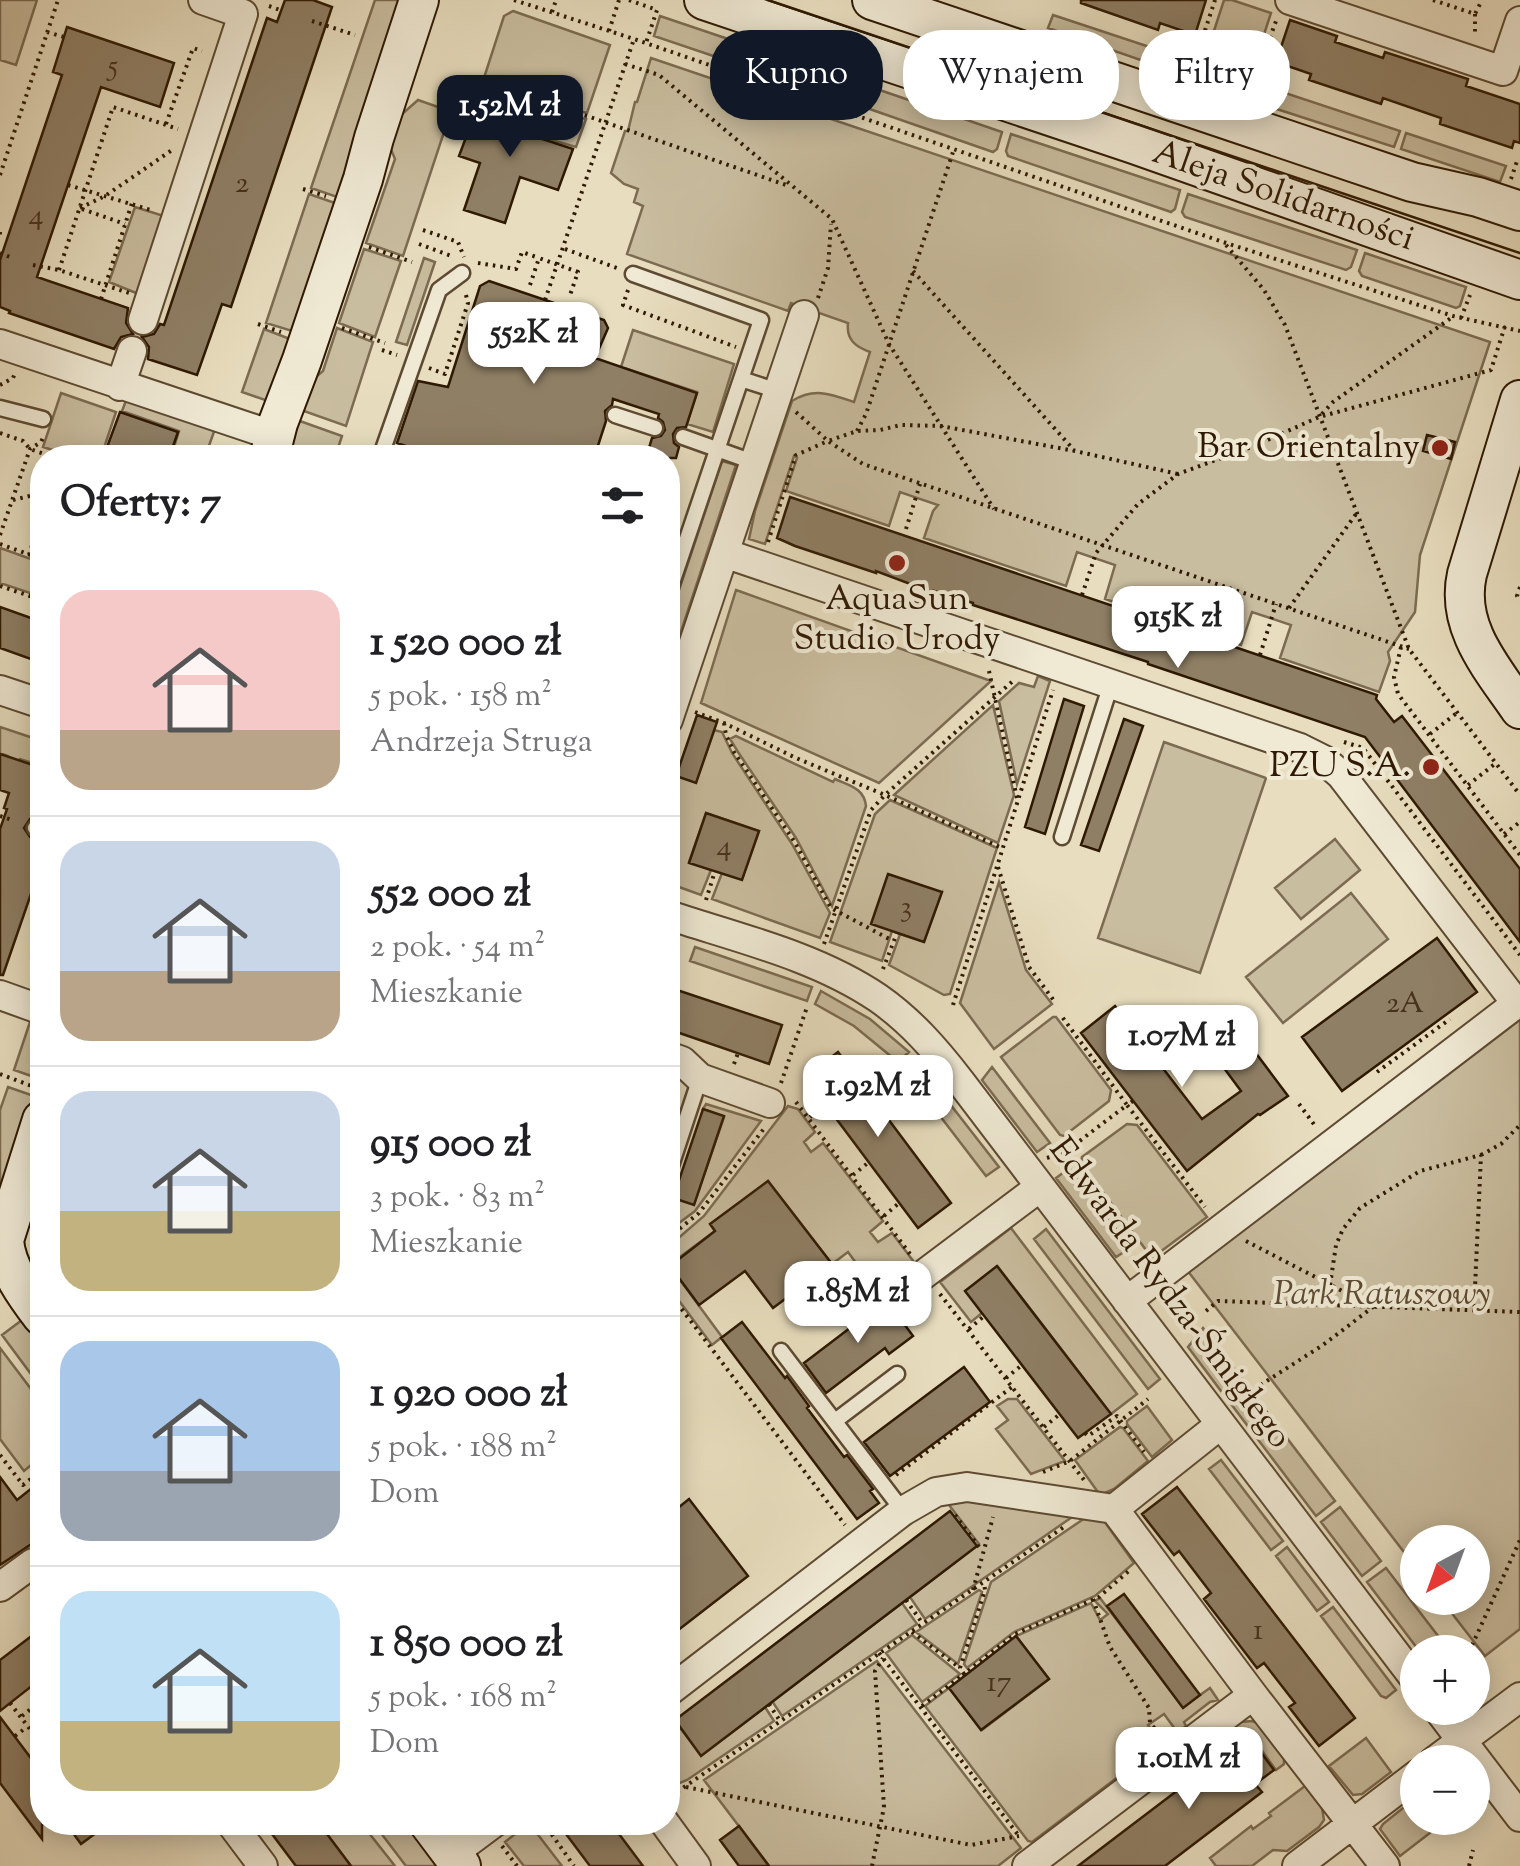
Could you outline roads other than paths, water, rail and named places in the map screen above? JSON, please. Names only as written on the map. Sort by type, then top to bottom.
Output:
[{"type":"street","points":[[143,308],[243,14],[203,0]]},
{"type":"street","points":[[273,445],[420,0]]},
{"type":"street","name":"Aleja Solidarności","points":[[704,0],[1134,144],[1520,280]]},
{"type":"street","name":"Aleja Solidarności","points":[[872,0],[1393,176],[1520,211]]},
{"type":"street","points":[[1285,5],[1503,71],[1520,22]]},
{"type":"street","points":[[680,704],[754,462],[783,397],[804,315]]},
{"type":"street","points":[[0,344],[120,386],[267,445]]},
{"type":"street","points":[[120,386],[132,351]]},
{"type":"street","points":[[1520,400],[1467,574],[1464,596],[1475,640],[1520,709]]},
{"type":"street","points":[[724,553],[1300,748],[1332,766],[1518,1002],[1127,1302]]},
{"type":"street","points":[[0,690],[30,700]]},
{"type":"street","name":"Edwarda Rydza-Śmigłego","points":[[680,918],[833,972],[877,998],[913,1026],[1040,1173],[1127,1302],[1400,1658]]},
{"type":"street","points":[[0,995],[30,1006]]},
{"type":"street","points":[[680,1060],[700,1078],[778,1100]]},
{"type":"street","points":[[30,1141],[4,1246],[4,1259],[30,1300]]},
{"type":"street","points":[[899,1293],[1040,1173]]},
{"type":"street","points":[[1114,1509],[1221,1424]]},
{"type":"street","points":[[680,1683],[903,1511],[936,1492],[966,1488],[1114,1509],[1385,1866]]},
{"type":"street","points":[[0,1587],[30,1565]]},
{"type":"street","points":[[1027,1866],[1253,1695]]},
{"type":"street","points":[[1455,1745],[1520,1696]]},
{"type":"street","points":[[1450,1725],[1520,1817]]},
{"type":"street","points":[[1298,1866],[1400,1788]]},
{"type":"street","points":[[240,1835],[257,1858]]},
{"type":"street","points":[[438,1835],[457,1860],[488,1835]]},
{"type":"street","points":[[673,1835],[696,1866]]},
{"type":"lane","points":[[385,445],[439,290],[464,267]]},
{"type":"lane","points":[[633,274],[760,320],[680,559]]},
{"type":"lane","points":[[741,378],[783,397]]},
{"type":"lane","points":[[0,408],[43,420]]},
{"type":"lane","points":[[615,415],[655,428]]},
{"type":"lane","points":[[683,437],[754,462]]},
{"type":"lane","points":[[1062,836],[1112,684]]},
{"type":"lane","points":[[680,1139],[700,1078]]},
{"type":"lane","points":[[781,1351],[903,1511]]},
{"type":"lane","points":[[835,1421],[897,1374]]},
{"type":"tram line","points":[[768,0],[1520,253]]},
{"type":"place","name":"Bar Orientalny","points":[[1440,448]]},
{"type":"place","name":"AquaSun Studio Urody","points":[[897,563]]},
{"type":"place","name":"PZU S.A.","points":[[1431,767]]},
{"type":"park label","name":"Park Ratuszowy","points":[[1382,1295]]}]
